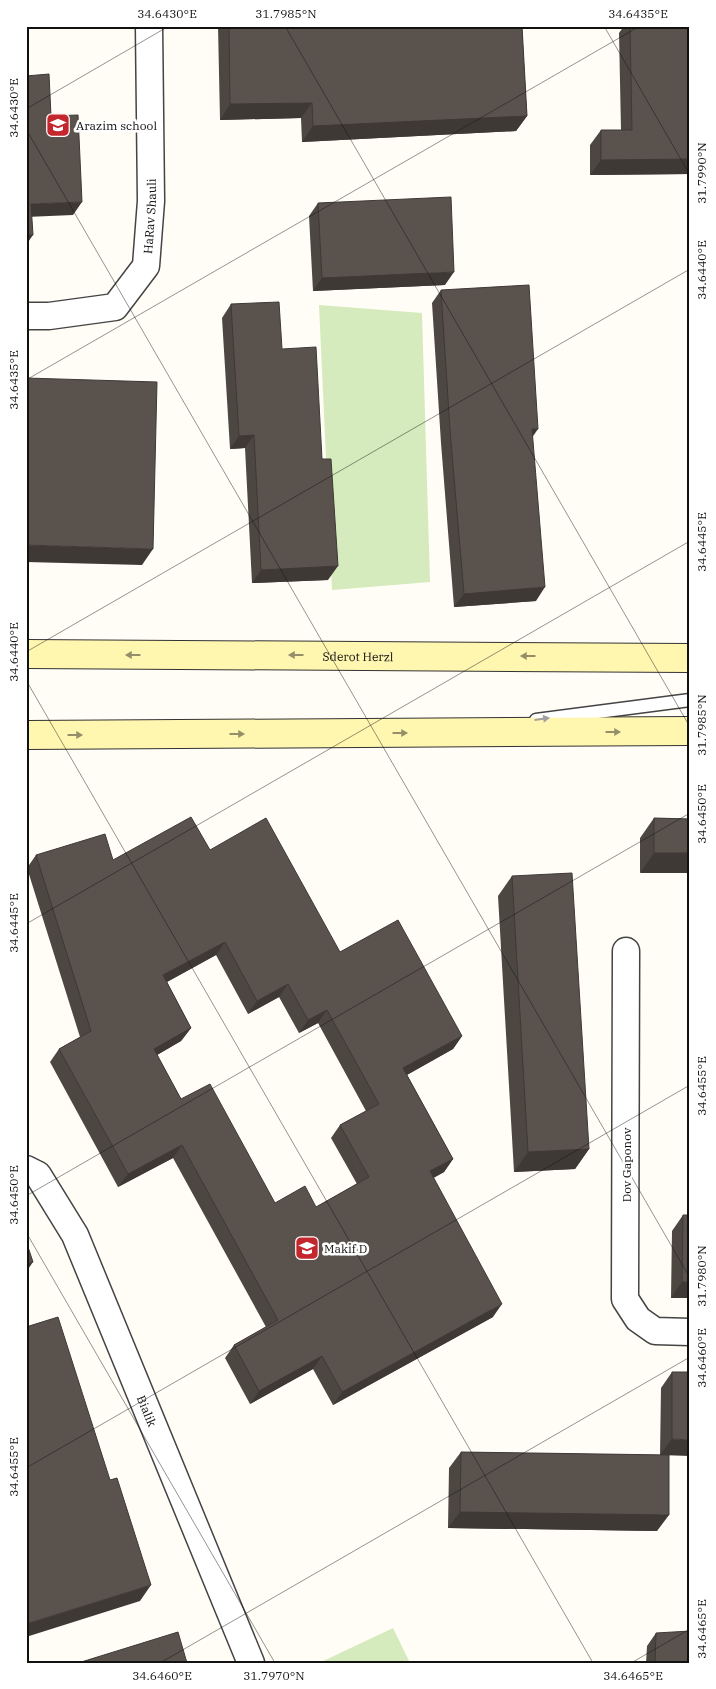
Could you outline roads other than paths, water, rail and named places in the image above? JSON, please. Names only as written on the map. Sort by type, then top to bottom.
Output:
[{"type":"main road","name":"Sderot Herzl","points":[[26,654],[577,656],[685,664]]},
{"type":"main road","points":[[26,735],[690,732]]},
{"type":"street","name":"HaRav Shauli","points":[[26,316],[49,316],[115,307],[146,266],[151,201],[149,26]]},
{"type":"street","name":"Dov Gaponov","points":[[626,951],[625,1299],[638,1319],[655,1331],[690,1332]]},
{"type":"street","name":"Bialik","points":[[26,1169],[38,1175],[75,1235],[251,1663]]},
{"type":"lane","points":[[442,733],[690,700]]},
{"type":"place","name":"Arazim school","points":[[58,125]]},
{"type":"place","name":"Makif D","points":[[307,1248]]}]
